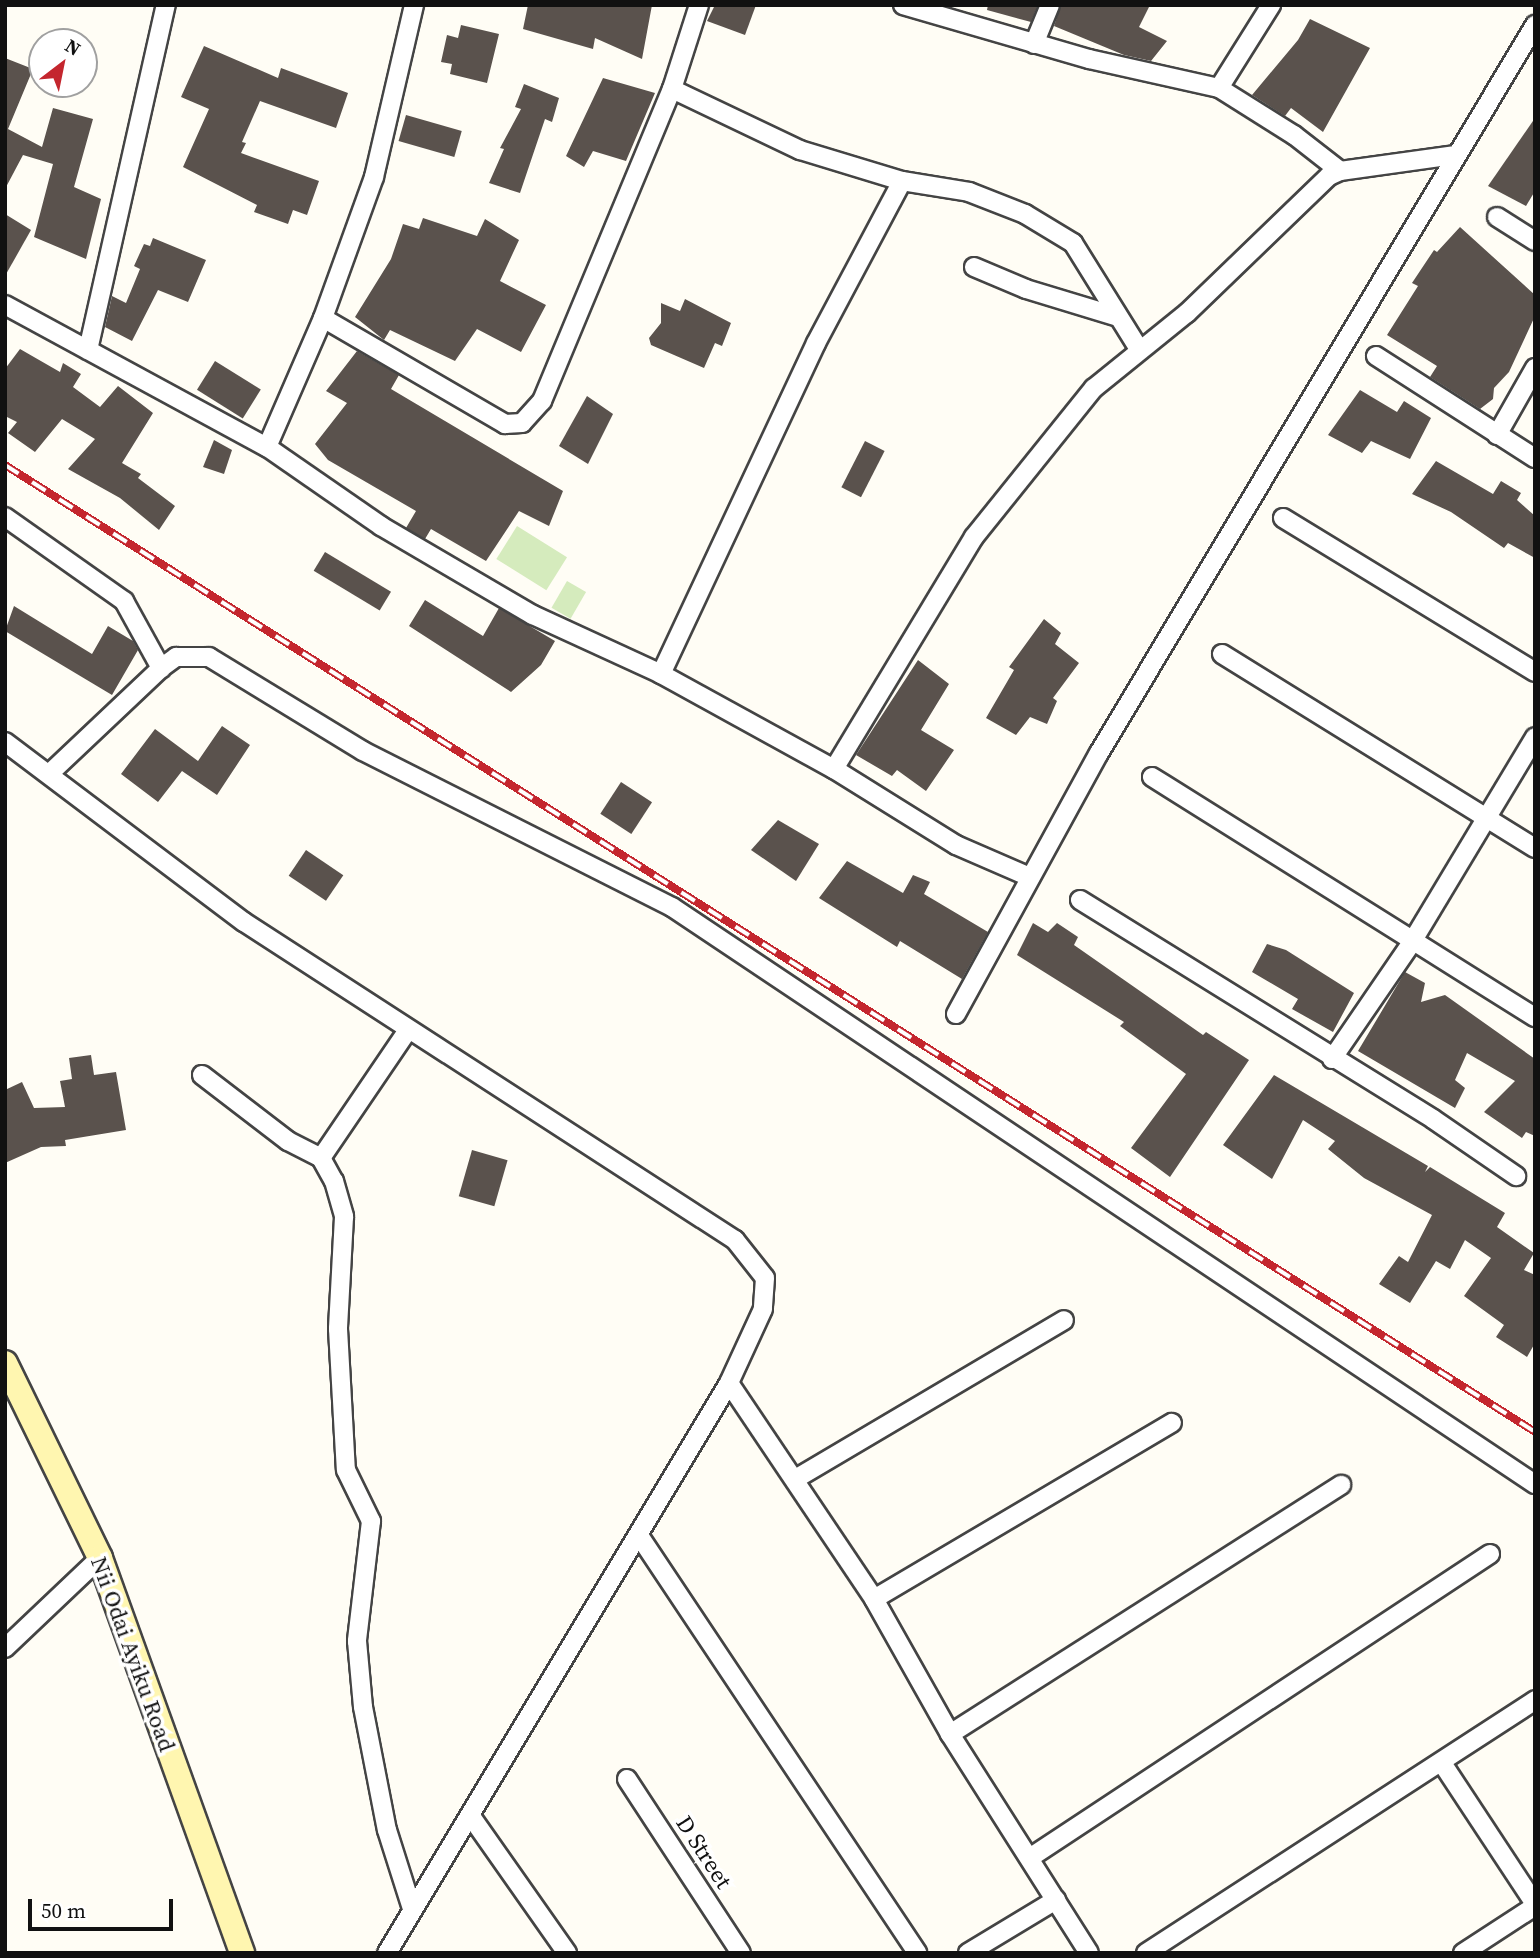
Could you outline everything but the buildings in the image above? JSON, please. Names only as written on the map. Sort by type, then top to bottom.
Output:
[{"type":"street","points":[[88,350],[166,5]]},
{"type":"street","points":[[267,447],[323,318],[392,114],[414,5]]},
{"type":"street","points":[[323,318],[505,424],[523,423],[542,401],[672,89],[699,5]]},
{"type":"street","points":[[904,5],[1034,44],[1219,88],[1294,135],[1340,170]]},
{"type":"street","points":[[1034,44],[1050,5]]},
{"type":"street","points":[[1219,88],[1270,5]]},
{"type":"street","points":[[956,1014],[1030,877],[1535,25]]},
{"type":"street","points":[[672,89],[783,144],[902,181],[969,192],[1048,227],[1073,243],[1139,349]]},
{"type":"street","points":[[834,769],[974,537],[1076,408],[1139,349],[1186,313],[1323,181],[1340,170],[1456,155]]},
{"type":"street","points":[[661,674],[816,343],[902,181]]},
{"type":"street","points":[[1497,217],[1535,241]]},
{"type":"street","points":[[974,267],[1026,289],[1118,317]]},
{"type":"street","points":[[5,304],[267,447],[381,526],[533,615],[661,674],[834,769],[957,845],[1030,877]]},
{"type":"street","points":[[1376,356],[1535,458]]},
{"type":"street","points":[[1497,435],[1535,368]]},
{"type":"street","points":[[5,517],[124,601],[161,668]]},
{"type":"street","points":[[1283,518],[1535,672]]},
{"type":"street","points":[[1222,654],[1535,848]]},
{"type":"street","points":[[49,774],[176,657],[209,657],[363,751],[672,907],[1535,1484]]},
{"type":"street","points":[[1332,1059],[1412,942],[1535,737]]},
{"type":"street","points":[[5,742],[244,922],[735,1240],[765,1278],[763,1309],[729,1383],[640,1537],[412,1909],[394,1949]]},
{"type":"street","points":[[1152,777],[1535,1017]]},
{"type":"street","points":[[1080,900],[1332,1059],[1433,1119],[1516,1176]]},
{"type":"street","points":[[321,1158],[408,1030]]},
{"type":"street","points":[[202,1075],[288,1141],[321,1158],[334,1181],[344,1217],[338,1329],[346,1469],[371,1521],[357,1641],[363,1707],[387,1830],[412,1909]]},
{"type":"street","points":[[797,1478],[1064,1321]]},
{"type":"street","name":"Nii Odai Ayiku Road","points":[[5,1363],[100,1559],[242,1953]]},
{"type":"street","points":[[729,1383],[797,1478],[874,1599],[950,1734],[1090,1953]]},
{"type":"street","points":[[874,1599],[1172,1423]]},
{"type":"street","points":[[950,1734],[1341,1485]]},
{"type":"street","points":[[640,1537],[917,1953]]},
{"type":"street","points":[[1031,1857],[1490,1554]]},
{"type":"street","points":[[5,1648],[100,1559]]},
{"type":"street","points":[[1146,1953],[1442,1763],[1535,1700]]},
{"type":"street","points":[[1442,1763],[1535,1905],[1463,1953]]},
{"type":"street","name":"D Street","points":[[626,1779],[741,1953]]},
{"type":"street","points":[[470,1815],[567,1953]]},
{"type":"street","points":[[968,1953],[1056,1900]]},
{"type":"green space","points":[[517,526],[567,557],[546,590],[496,559]]},
{"type":"green space","points":[[567,581],[586,592],[571,619],[552,608]]},
{"type":"railway","points":[[5,465],[1535,1432]]}]
